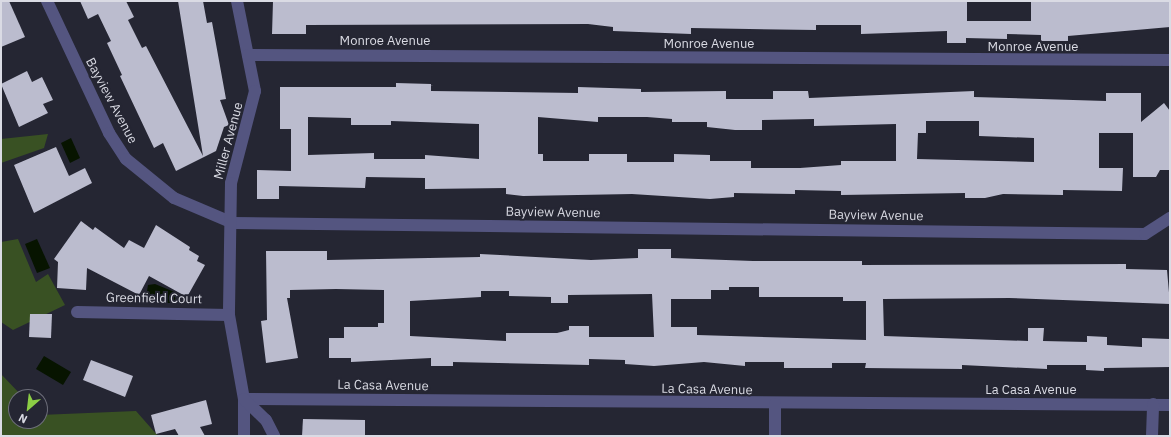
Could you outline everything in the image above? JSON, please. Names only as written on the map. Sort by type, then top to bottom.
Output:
[{"type":"street","name":"Bayview Avenue","points":[[47,1],[105,126],[126,159],[174,198],[233,224],[1145,234],[1170,218]]},
{"type":"street","name":"Miller Avenue","points":[[237,1],[248,54],[254,104],[231,183],[233,224],[230,315],[244,399],[244,436]]},
{"type":"street","name":"Monroe Avenue","points":[[248,54],[1169,63]]},
{"type":"street","name":"Greenfield Court","points":[[77,312],[230,315]]},
{"type":"street","name":"La Casa Avenue","points":[[244,399],[775,404],[1170,404]]},
{"type":"street","points":[[244,399],[266,420],[274,436]]},
{"type":"street","points":[[775,404],[775,436]]},
{"type":"street","points":[[1152,436],[1153,404]]},
{"type":"green space","points":[[48,134],[44,148],[1,163],[1,139]]},
{"type":"green space","points":[[18,239],[36,282],[48,274],[65,305],[13,330],[1,322],[1,242]]},
{"type":"green space","points":[[1,374],[15,389],[8,389],[8,429],[48,429],[48,415],[136,411],[158,436],[1,436]]},
{"type":"shaded area","points":[[71,138],[80,158],[70,163],[61,143]]},
{"type":"shaded area","points":[[37,239],[50,268],[37,273],[25,244]]},
{"type":"shaded area","points":[[155,284],[177,293],[177,303],[145,303],[148,285]]},
{"type":"shaded area","points":[[44,356],[71,372],[63,385],[36,369]]},
{"type":"building","points":[[1,1],[9,1],[25,37],[1,47]]},
{"type":"building","points":[[80,1],[126,1],[134,17],[128,20],[142,48],[146,46],[203,156],[178,1],[203,1],[207,23],[212,22],[226,99],[220,100],[229,125],[224,127],[216,151],[176,171],[163,143],[154,148],[120,76],[122,75],[107,43],[111,41],[98,14],[88,19]]},
{"type":"building","points":[[273,1],[967,1],[967,21],[1031,21],[1031,1],[1170,1],[1170,27],[1068,36],[1068,41],[1041,41],[1041,35],[1007,34],[1007,39],[966,38],[966,43],[947,43],[947,31],[861,34],[861,25],[816,25],[816,30],[691,28],[691,34],[613,31],[613,27],[588,24],[306,25],[306,34],[272,34]]},
{"type":"building","points":[[27,71],[32,82],[42,77],[53,100],[43,104],[48,113],[19,127],[1,84]]},
{"type":"building","points":[[396,83],[431,84],[431,91],[578,93],[578,87],[641,89],[641,92],[726,91],[726,99],[773,99],[773,91],[808,91],[809,98],[974,91],[974,97],[1106,101],[1106,93],[1141,93],[1141,122],[1164,103],[1170,111],[1170,170],[1160,170],[1156,177],[1133,177],[1133,133],[1099,133],[1099,168],[1123,168],[1122,191],[1063,190],[1063,195],[1003,194],[985,198],[965,198],[965,193],[841,195],[841,191],[795,190],[795,194],[734,193],[734,197],[710,199],[632,194],[523,196],[506,194],[506,188],[425,189],[425,178],[366,177],[365,188],[279,186],[279,199],[257,199],[257,170],[291,171],[291,129],[280,129],[280,87],[396,87]],"holes":[[[308,117],[351,118],[351,125],[391,125],[391,121],[479,124],[479,159],[425,155],[425,159],[374,159],[374,153],[308,155]],[[538,117],[598,122],[598,117],[647,117],[672,119],[672,122],[707,122],[707,127],[735,130],[762,130],[762,120],[814,119],[814,126],[896,124],[896,161],[841,161],[841,165],[800,168],[751,168],[751,161],[710,161],[710,155],[674,154],[674,162],[627,162],[627,154],[589,154],[589,161],[543,161],[543,154],[538,154]],[[926,121],[979,121],[979,136],[1034,138],[1034,162],[917,159],[918,133],[926,133]]]},
{"type":"building","points":[[56,147],[69,176],[85,168],[92,183],[34,213],[14,165]]},
{"type":"building","points":[[81,221],[93,230],[95,227],[124,248],[129,240],[144,248],[156,225],[190,247],[189,250],[199,256],[197,261],[205,265],[187,297],[149,276],[139,295],[87,268],[86,290],[57,288],[58,262],[54,259]]},
{"type":"building","points":[[638,249],[671,249],[671,258],[753,261],[862,261],[862,265],[1126,264],[1126,269],[1167,270],[1170,304],[1009,298],[883,299],[884,336],[1028,341],[1028,328],[1044,328],[1043,341],[1087,342],[1087,336],[1107,337],[1107,345],[1142,347],[1142,338],[1170,339],[1170,367],[1104,368],[1104,371],[1086,370],[1086,365],[1047,365],[1047,369],[962,365],[962,369],[865,368],[866,363],[832,363],[832,368],[784,368],[784,362],[745,362],[745,366],[704,362],[654,366],[625,364],[625,360],[589,359],[589,365],[453,362],[453,366],[431,366],[431,358],[351,362],[351,358],[329,358],[329,338],[344,338],[344,327],[378,327],[378,323],[384,323],[384,290],[336,289],[290,290],[290,298],[287,298],[298,358],[266,363],[261,321],[267,320],[266,251],[327,251],[327,260],[480,257],[480,254],[591,260],[638,258]],"holes":[[[729,287],[759,287],[759,297],[843,297],[843,301],[866,301],[866,340],[697,335],[697,327],[671,327],[671,299],[711,299],[711,290],[729,290]],[[481,291],[509,291],[509,296],[551,297],[551,303],[568,303],[568,295],[652,294],[654,337],[589,337],[589,326],[569,326],[569,330],[557,333],[506,333],[506,341],[410,336],[410,301],[481,297]]]},
{"type":"building","points":[[30,314],[52,314],[51,338],[29,337]]},
{"type":"building","points":[[91,360],[133,376],[125,397],[83,380]]},
{"type":"building","points":[[206,400],[212,424],[200,427],[205,436],[179,436],[175,429],[156,434],[151,415]]},
{"type":"building","points":[[303,419],[365,420],[365,436],[302,436]]}]
